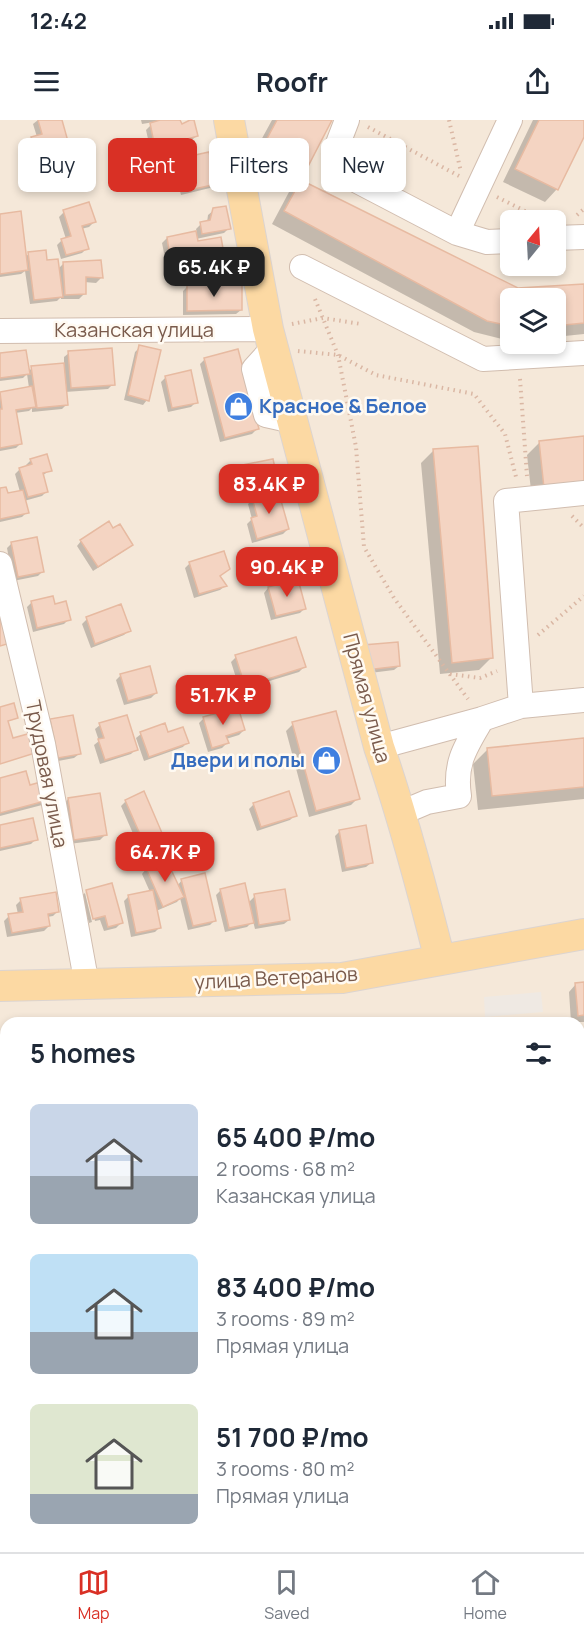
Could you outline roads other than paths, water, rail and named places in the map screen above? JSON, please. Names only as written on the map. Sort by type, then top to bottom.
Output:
[{"type":"main road","name":"Прямая улица","points":[[229,120],[270,339],[380,747],[418,870],[440,960]]},
{"type":"main road","name":"улица Ветеранов","points":[[0,986],[342,978],[584,934]]},
{"type":"street","points":[[457,233],[510,120]]},
{"type":"street","points":[[355,123],[334,154],[346,175],[457,233],[487,242],[500,241]]},
{"type":"street","points":[[566,238],[584,237]]},
{"type":"street","points":[[302,267],[483,359],[584,353]]},
{"type":"street","name":"Казанская улица","points":[[0,331],[270,339]]},
{"type":"street","points":[[521,706],[506,501],[584,493]]},
{"type":"street","name":"Трудовая улица","points":[[0,564],[43,744],[87,985]]},
{"type":"street","points":[[380,747],[521,706],[584,700]]},
{"type":"street","points":[[401,813],[427,802],[459,796],[456,779],[464,750],[482,719]]},
{"type":"place","name":"Красное & Белое","points":[[238,406]]},
{"type":"place","name":"Двери и полы","points":[[326,760]]}]
